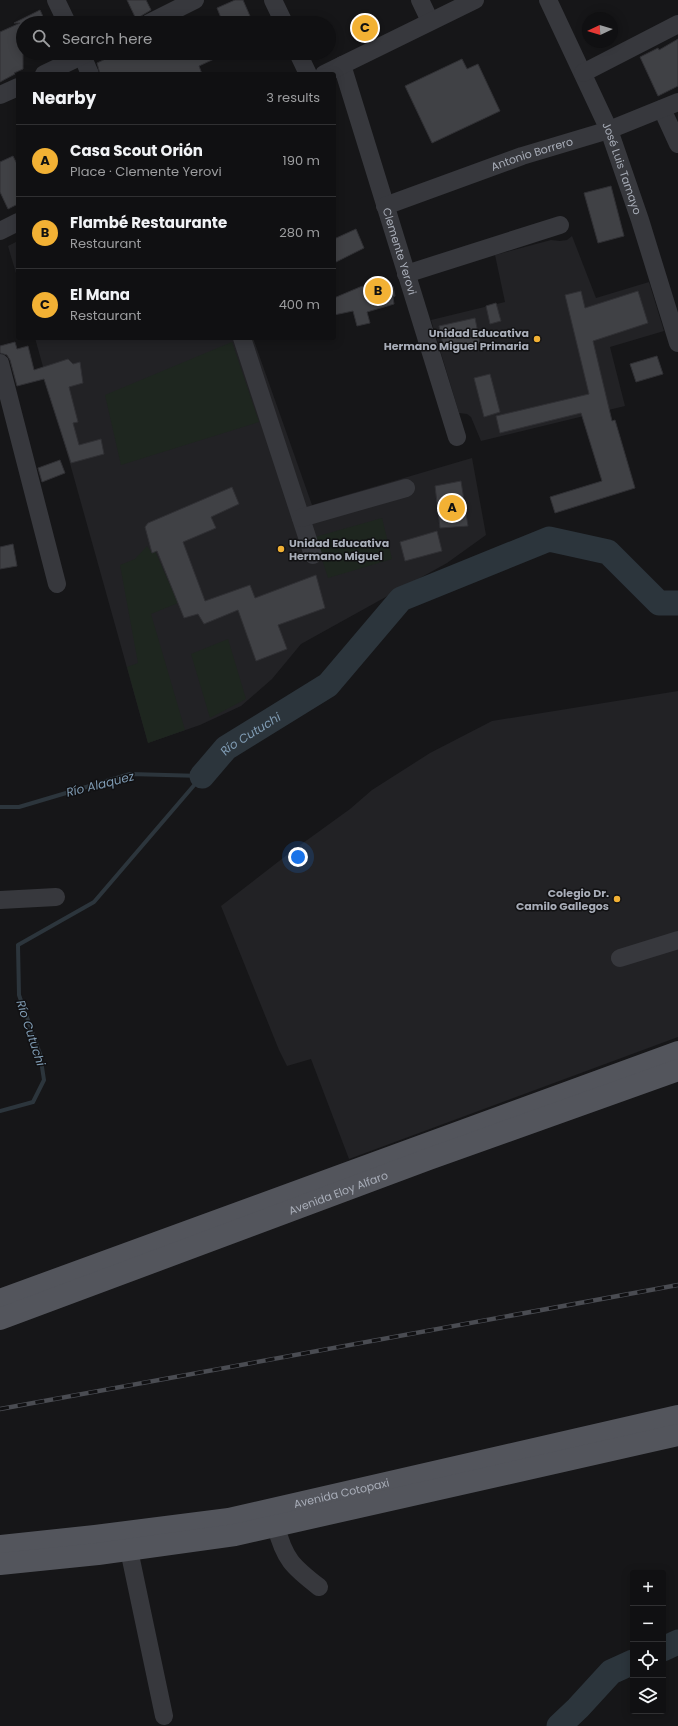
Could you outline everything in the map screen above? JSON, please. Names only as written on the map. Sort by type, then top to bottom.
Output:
[{"type":"main road","name":"Avenida Eloy Alfaro","points":[[0,1300],[678,1052]]},
{"type":"main road","name":"Avenida Eloy Alfaro","points":[[0,1319],[415,1165],[678,1070]]},
{"type":"main road","name":"Avenida Cotopaxi","points":[[0,1546],[229,1519],[678,1416]]},
{"type":"main road","name":"Avenida Cotopaxi","points":[[0,1564],[129,1550],[236,1535],[678,1435]]},
{"type":"street","points":[[56,0],[64,16]]},
{"type":"street","points":[[162,16],[195,0]]},
{"type":"street","points":[[273,0],[281,16]]},
{"type":"street","points":[[420,0],[430,21]]},
{"type":"street","points":[[328,72],[475,0]]},
{"type":"street","name":"José Luis Tamayo","points":[[548,0],[609,130],[674,315],[678,343]]},
{"type":"street","points":[[583,73],[678,24]]},
{"type":"street","points":[[48,72],[71,60]]},
{"type":"street","points":[[85,60],[89,72]]},
{"type":"street","points":[[301,60],[307,72]]},
{"type":"street","name":"Clemente Yerovi","points":[[342,65],[457,437]]},
{"type":"street","points":[[0,95],[16,88]]},
{"type":"street","name":"Antonio Borrero","points":[[385,206],[522,156],[609,130],[662,110],[678,102]]},
{"type":"street","points":[[662,110],[678,144]]},
{"type":"street","points":[[0,231],[16,223]]},
{"type":"street","points":[[406,274],[560,225]]},
{"type":"street","points":[[243,340],[313,555]]},
{"type":"street","points":[[0,363],[57,584]]},
{"type":"street","points":[[301,518],[406,488]]},
{"type":"street","points":[[0,900],[56,897]]},
{"type":"street","points":[[620,958],[678,940]]},
{"type":"street","points":[[276,1526],[281,1547],[297,1570],[319,1587]]},
{"type":"street","points":[[129,1550],[164,1716]]},
{"type":"shaded area","name":"Unidad Educativa Hermano Miguel Primaria","points":[[572,236],[596,298],[649,282],[664,331],[610,347],[625,406],[481,441],[471,417],[467,414],[459,413],[431,320],[505,302],[495,255],[551,240],[567,240]]},
{"type":"shaded area","points":[[16,242],[16,273],[8,246]]},
{"type":"shaded area","name":"Unidad Educativa Hermano Miguel","points":[[36,340],[254,340],[312,505],[472,458],[486,535],[447,563],[301,644],[272,679],[241,706],[200,725],[148,743]]},
{"type":"shaded area","points":[[232,342],[259,422],[121,465],[105,395]]},
{"type":"shaded area","points":[[382,518],[392,559],[328,578],[315,537]]},
{"type":"shaded area","points":[[147,546],[152,553],[155,551],[178,603],[151,614],[185,730],[148,743],[127,667],[138,663],[120,565],[135,559]]},
{"type":"shaded area","points":[[228,639],[246,699],[210,718],[191,654]]},
{"type":"shaded area","points":[[678,691],[678,1037],[349,1159],[311,1059],[287,1066],[279,1050],[221,906],[292,851],[350,809],[372,790],[430,753],[492,721]]},
{"type":"building","points":[[127,0],[146,0],[151,10],[141,16],[135,16]]},
{"type":"building","points":[[235,0],[243,0],[250,16],[220,16],[217,8]]},
{"type":"building","points":[[40,10],[43,16],[28,16]]},
{"type":"building","points":[[366,16],[376,34],[364,41],[355,22]]},
{"type":"building","points":[[16,25],[16,60],[23,60],[23,69],[0,82],[0,32]]},
{"type":"building","points":[[678,39],[678,86],[658,96],[640,57],[658,48],[659,50]]},
{"type":"building","points":[[462,59],[467,69],[478,64],[500,111],[432,143],[405,86]]},
{"type":"building","points":[[103,60],[212,60],[199,66],[201,72],[99,72],[97,63]]},
{"type":"building","points":[[13,156],[16,162],[16,205],[8,209],[0,192],[0,162]]},
{"type":"building","points":[[611,186],[624,236],[598,243],[584,193]]},
{"type":"building","points":[[356,229],[364,248],[336,262],[336,238]]},
{"type":"building","points":[[387,279],[389,287],[393,286],[395,296],[393,297],[394,304],[367,312],[370,323],[357,326],[353,311],[336,315],[336,297],[360,287]]},
{"type":"building","points":[[581,291],[585,308],[638,291],[648,323],[593,341],[612,421],[615,420],[635,488],[555,513],[550,497],[602,481],[581,413],[500,433],[496,416],[589,394],[565,295]]},
{"type":"building","points":[[496,303],[501,321],[490,324],[486,306]]},
{"type":"building","points":[[475,318],[480,343],[444,350],[439,326]]},
{"type":"building","points":[[15,342],[17,349],[28,346],[34,370],[68,359],[73,364],[80,362],[83,383],[69,387],[78,422],[73,423],[79,445],[101,439],[104,454],[71,463],[44,379],[17,386],[10,360],[7,355],[0,353],[0,346]]},
{"type":"building","points":[[657,356],[663,374],[636,382],[630,364]]},
{"type":"building","points":[[490,374],[500,412],[484,417],[474,378]]},
{"type":"building","points":[[60,460],[65,473],[42,482],[38,468]]},
{"type":"building","points":[[461,481],[468,526],[440,528],[435,486]]},
{"type":"building","points":[[232,487],[239,504],[211,517],[216,528],[183,542],[205,601],[250,585],[255,598],[316,575],[325,608],[278,625],[287,649],[256,661],[238,610],[204,624],[198,614],[184,618],[157,551],[152,553],[145,527],[148,523]]},
{"type":"building","points":[[437,531],[442,551],[405,561],[400,542]]},
{"type":"building","points":[[13,544],[17,566],[0,569],[0,547]]},
{"type":"waterway","name":"Río Cutuchi","points":[[202,776],[226,748],[328,685],[401,599],[549,539],[608,552],[659,603],[678,603]]},
{"type":"waterway","name":"Río Alaquez","points":[[0,807],[19,807],[130,774],[202,776]]},
{"type":"waterway","name":"Río Cutuchi","points":[[0,1111],[33,1102],[44,1080],[40,1054],[19,995],[18,945],[94,902],[202,776]]},
{"type":"waterway","points":[[666,1648],[678,1642]]},
{"type":"waterway","points":[[559,1726],[578,1708],[611,1672],[630,1663]]},
{"type":"railway","points":[[0,1409],[678,1285]]},
{"type":"place","name":"El Mana","points":[[365,28]]},
{"type":"place","name":"Flambé Restaurante","points":[[378,291]]},
{"type":"place","name":"Unidad Educativa Hermano Miguel Primaria","points":[[537,339]]},
{"type":"place","name":"Casa Scout Orión","points":[[452,508]]},
{"type":"place","name":"Unidad Educativa Hermano Miguel","points":[[281,549]]},
{"type":"place","name":"Colegio Dr. Camilo Gallegos","points":[[617,899]]}]
